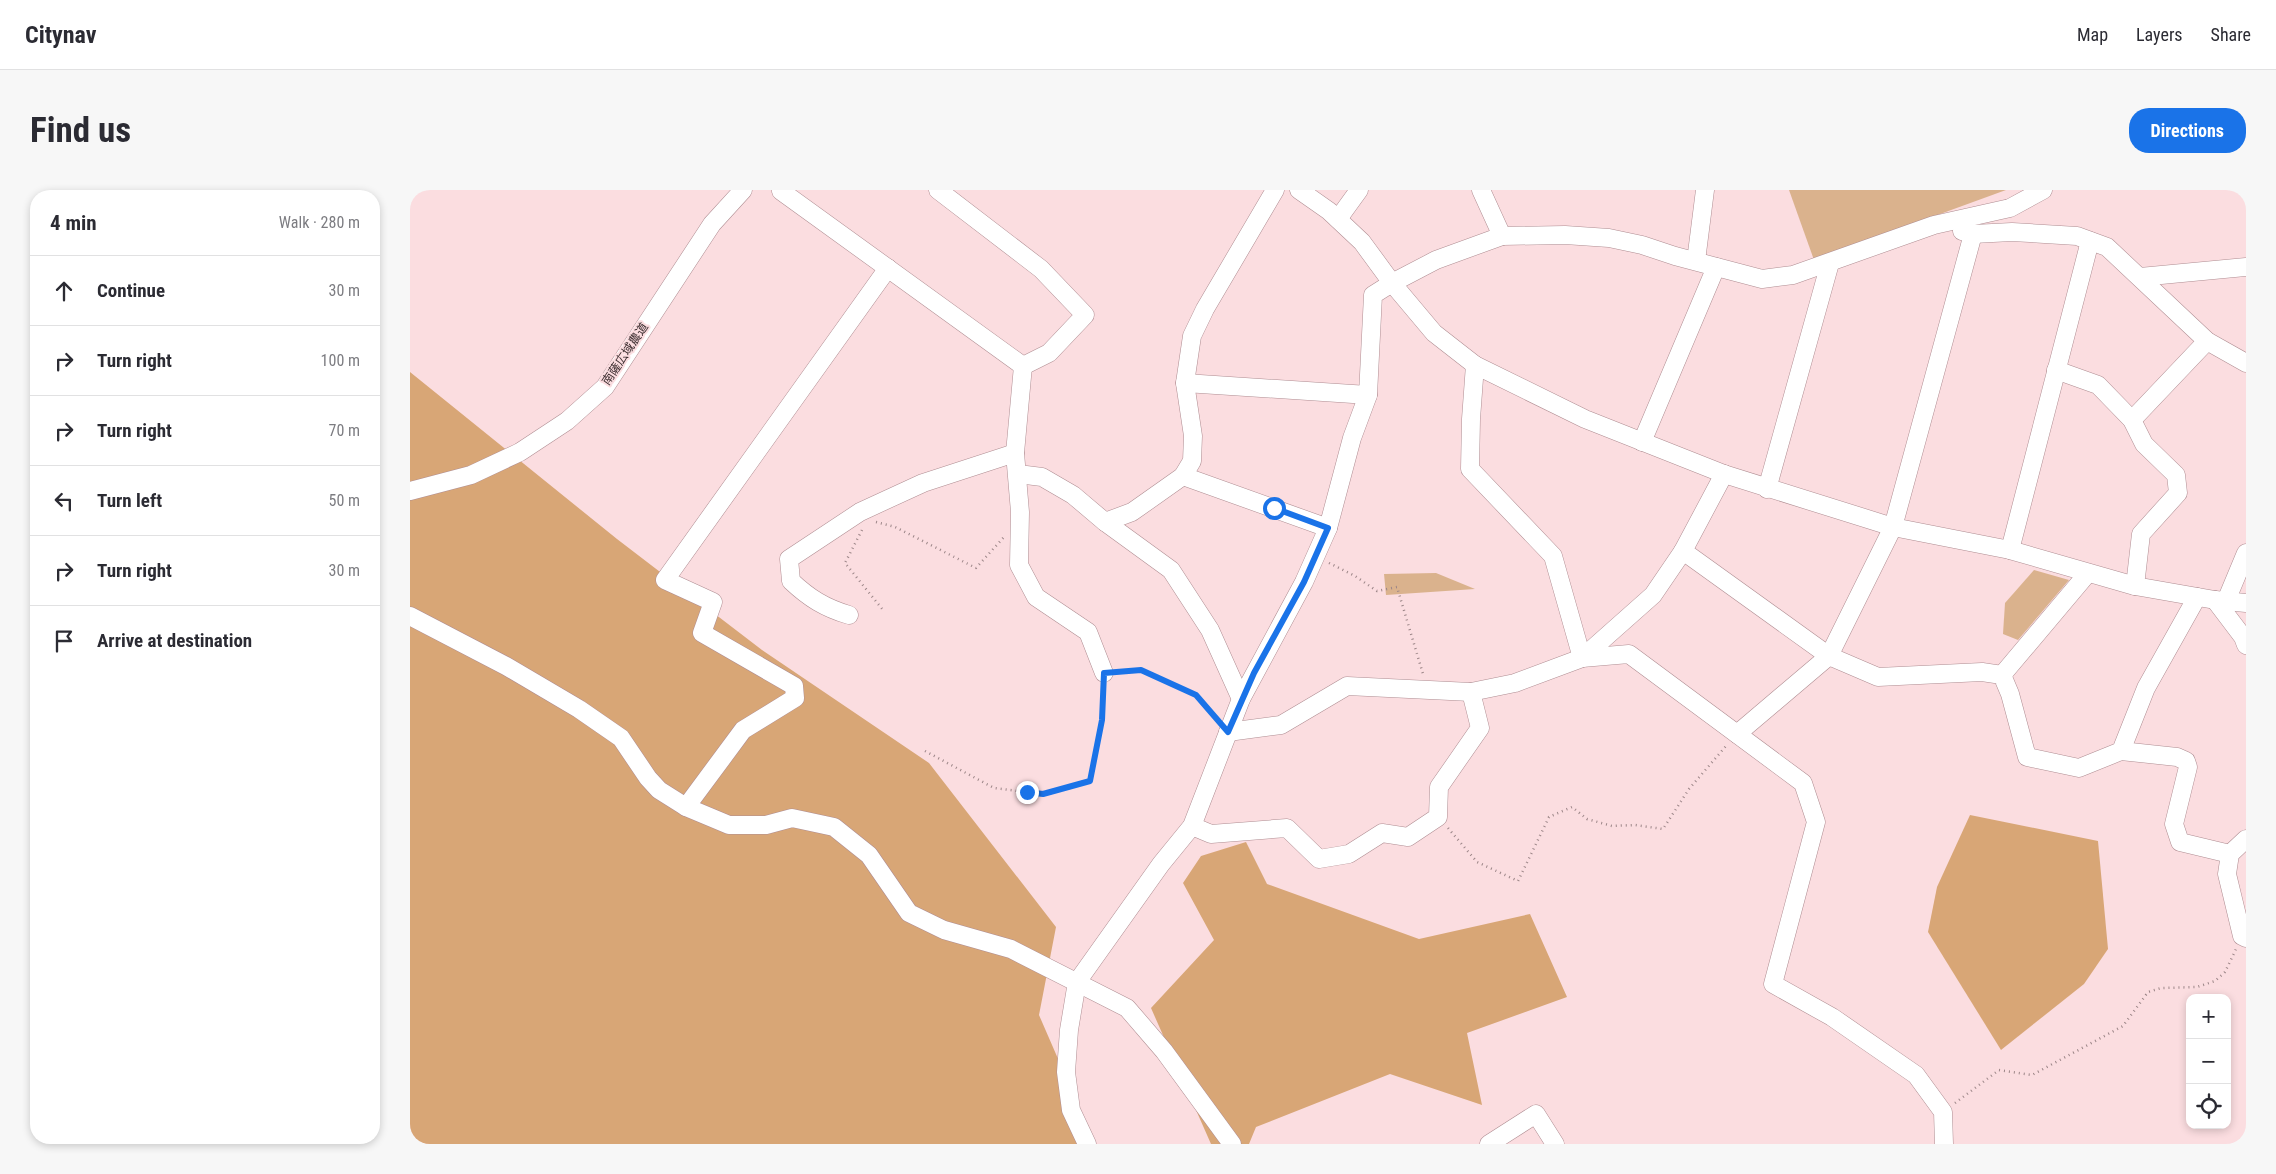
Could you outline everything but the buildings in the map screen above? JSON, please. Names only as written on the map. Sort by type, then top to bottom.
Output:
[{"type":"street","name":"南薩広域農道","points":[[410,491],[471,474],[520,452],[567,421],[605,387],[712,224],[744,190]]},
{"type":"street","points":[[938,190],[1041,269],[1086,315],[1049,353],[1023,366]]},
{"type":"street","points":[[1105,522],[1132,512],[1183,476],[1192,461],[1193,436],[1185,383],[1192,336],[1205,309],[1275,190]]},
{"type":"street","points":[[1299,190],[1338,219],[1362,242],[1434,334],[1475,365],[1585,419],[1724,474],[1893,527],[2010,550],[2135,586],[2220,601],[2246,603]]},
{"type":"street","points":[[1338,219],[1359,190]]},
{"type":"street","points":[[1481,190],[1502,236]]},
{"type":"street","points":[[1696,262],[1705,190]]},
{"type":"street","points":[[1088,1144],[1071,1110],[1066,1072],[1069,1030],[1077,982],[1161,864],[1192,826],[1241,699],[1304,582],[1328,528],[1352,438],[1368,395],[1373,295],[1392,282],[1436,260],[1502,236],[1565,235],[1609,238],[1642,245],[1696,262],[1762,279],[1793,275],[1934,225],[2010,208],[2043,190]]},
{"type":"street","points":[[782,192],[1023,366]]},
{"type":"street","points":[[1934,225],[1973,234],[2012,232],[2077,236],[2108,247],[2208,341],[2246,363]]},
{"type":"street","points":[[1737,734],[1829,656],[1893,527],[1973,234]]},
{"type":"street","points":[[2010,550],[2090,241]]},
{"type":"street","points":[[1767,489],[1830,263]]},
{"type":"street","points":[[2140,277],[2246,266]]},
{"type":"street","points":[[1642,442],[1716,267]]},
{"type":"street","points":[[686,807],[743,730],[794,698],[794,686],[702,633],[713,602],[665,580],[888,268]]},
{"type":"street","points":[[2132,420],[2208,341]]},
{"type":"street","points":[[1475,365],[1470,419],[1470,469],[1553,556],[1582,658]]},
{"type":"street","points":[[1023,366],[1015,453],[1020,519],[1019,564],[1036,597],[1088,632],[1104,673]]},
{"type":"street","points":[[2056,370],[2098,385],[2132,420],[2144,444],[2176,475],[2178,493],[2141,534],[2135,586]]},
{"type":"street","points":[[1185,383],[1368,395]]},
{"type":"street","points":[[849,614],[828,609],[809,598],[791,581],[789,559],[860,512],[922,483],[1015,453]]},
{"type":"street","points":[[1018,474],[1042,477],[1073,495],[1105,522],[1171,570],[1210,630],[1241,699]]},
{"type":"street","points":[[1582,658],[1653,595],[1684,551],[1724,474]]},
{"type":"street","points":[[1183,476],[1328,528]]},
{"type":"street","points":[[1684,551],[1829,656],[1878,677],[1982,672],[2002,675]]},
{"type":"street","points":[[2220,601],[2246,553]]},
{"type":"street","points":[[2002,675],[2088,573]]},
{"type":"street","points":[[2122,751],[2146,688],[2197,597]]},
{"type":"street","points":[[2220,601],[2246,645]]},
{"type":"street","points":[[410,616],[506,666],[579,709],[621,738],[654,784],[686,807],[730,825],[766,826],[792,818],[834,827],[869,855],[909,913],[944,930],[1011,949],[1127,1008],[1164,1051],[1232,1144]]},
{"type":"street","points":[[1228,732],[1282,725],[1347,686],[1471,692],[1515,683],[1582,658],[1629,654],[1803,783],[1816,822],[1773,984],[1832,1017],[1916,1075],[1943,1112],[1944,1144]]},
{"type":"street","points":[[2002,675],[2010,694],[2028,756],[2079,768],[2122,751],[2177,757],[2186,760],[2188,767],[2174,824],[2180,842],[2230,854]]},
{"type":"street","points":[[1192,826],[1211,834],[1287,828],[1319,859],[1349,854],[1382,833],[1408,837],[1438,816],[1439,787],[1480,728],[1471,692]]},
{"type":"street","points":[[2244,937],[2227,874],[2230,854],[2246,839]]},
{"type":"street","points":[[1489,1144],[1536,1114],[1555,1144]]},
{"type":"path","points":[[868,519],[895,528],[976,568],[1020,519]]},
{"type":"path","points":[[863,528],[845,562],[883,610]]},
{"type":"path","points":[[1315,556],[1356,576],[1376,591],[1397,587],[1429,690]]},
{"type":"path","points":[[925,751],[994,788],[1043,794],[1090,781],[1102,720],[1104,673],[1141,670],[1196,695],[1228,732]]},
{"type":"path","points":[[1438,816],[1478,862],[1518,880],[1548,817],[1572,807],[1587,819],[1612,826],[1635,825],[1663,829],[1689,789],[1737,734]]},
{"type":"path","points":[[1943,1112],[1999,1070],[2032,1075],[2107,1036],[2123,1026],[2148,992],[2161,988],[2197,987],[2215,981],[2225,972],[2244,937]]},
{"type":"shaded area","points":[[1789,190],[2006,190],[1814,260]]},
{"type":"shaded area","points":[[410,372],[617,539],[762,650],[929,763],[1056,927],[1039,1015],[1095,1144],[410,1144]]},
{"type":"shaded area","points":[[2034,570],[2069,580],[2018,640],[2003,634],[2005,603]]},
{"type":"shaded area","points":[[1436,573],[1475,589],[1386,595],[1384,574]]},
{"type":"shaded area","points":[[1970,815],[2098,841],[2108,949],[2084,984],[2001,1050],[1928,932],[1937,887]]},
{"type":"shaded area","points":[[1246,842],[1267,884],[1419,939],[1530,914],[1567,997],[1467,1033],[1482,1105],[1390,1074],[1256,1127],[1249,1144],[1211,1144],[1151,1008],[1214,940],[1183,883],[1201,856]]},
{"type":"route","points":[[1027,792],[1043,794],[1090,781],[1102,720],[1104,673],[1141,670],[1196,695],[1228,732],[1241,699],[1304,582],[1328,528],[1274,508]]}]
